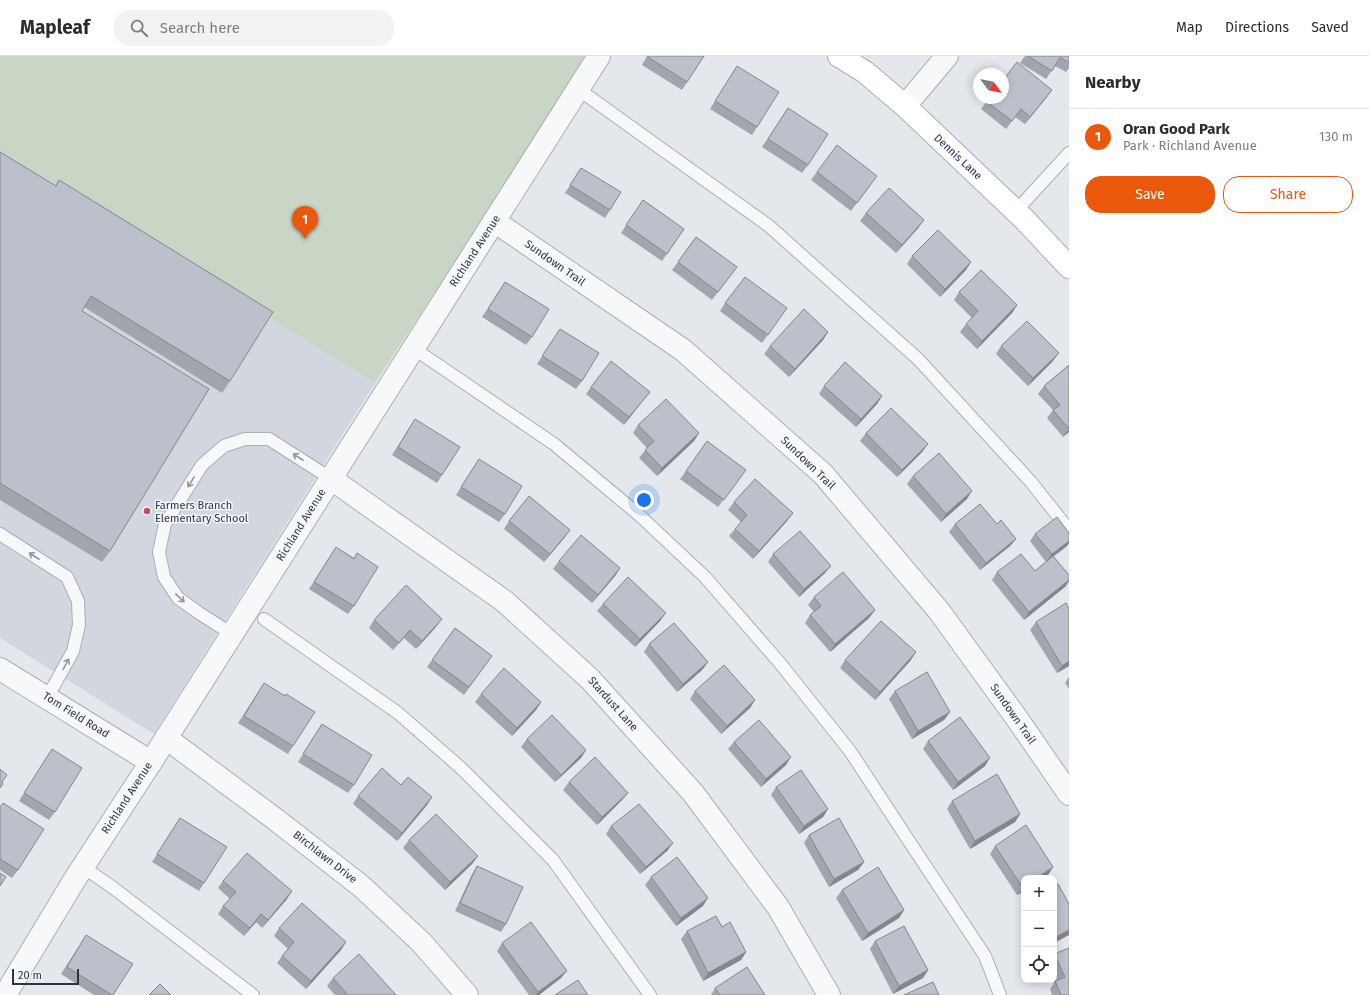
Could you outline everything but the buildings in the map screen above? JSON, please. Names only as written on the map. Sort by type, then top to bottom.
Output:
[{"type":"street","name":"Richland Avenue","points":[[5,995],[83,868],[599,56]]},
{"type":"street","name":"Dennis Lane","points":[[839,56],[865,72],[905,106],[1016,211],[1069,266]]},
{"type":"street","points":[[905,106],[947,56]]},
{"type":"street","name":"Sundown Trail","points":[[494,221],[683,350],[823,474],[939,611],[1018,720],[1069,794]]},
{"type":"street","name":"Stardust Lane","points":[[330,478],[504,601],[590,679],[693,793],[778,907],[829,995]]},
{"type":"street","name":"Tom Field Road","points":[[0,669],[151,762]]},
{"type":"street","name":"Birchlawn Drive","points":[[166,738],[275,818],[361,886],[422,943],[467,995]]},
{"type":"lane","points":[[578,90],[769,226],[918,359],[1021,470],[1069,530]]},
{"type":"lane","points":[[1016,211],[1069,152]]},
{"type":"lane","points":[[413,348],[554,444],[638,514],[705,577],[779,662],[850,751],[985,956],[1000,995]]},
{"type":"lane","points":[[232,634],[198,613],[178,598],[164,577],[160,552],[165,524],[202,465],[224,446],[245,438],[269,439],[330,478]]},
{"type":"lane","points":[[0,534],[67,577],[78,601],[79,625],[73,651],[47,698]]},
{"type":"lane","points":[[264,619],[398,713],[461,768],[553,860],[650,995]]},
{"type":"lane","points":[[83,868],[112,887],[253,995]]},
{"type":"shaded area","name":"Farmers Branch Elementary School","points":[[0,154],[375,383],[154,734],[0,638]]},
{"type":"green space","points":[[0,56],[591,56],[375,383],[0,154]]},
{"type":"place","name":"Oran Good Park","points":[[305,239]]},
{"type":"place","name":"Farmers Branch Elementary School","points":[[147,511]]}]
